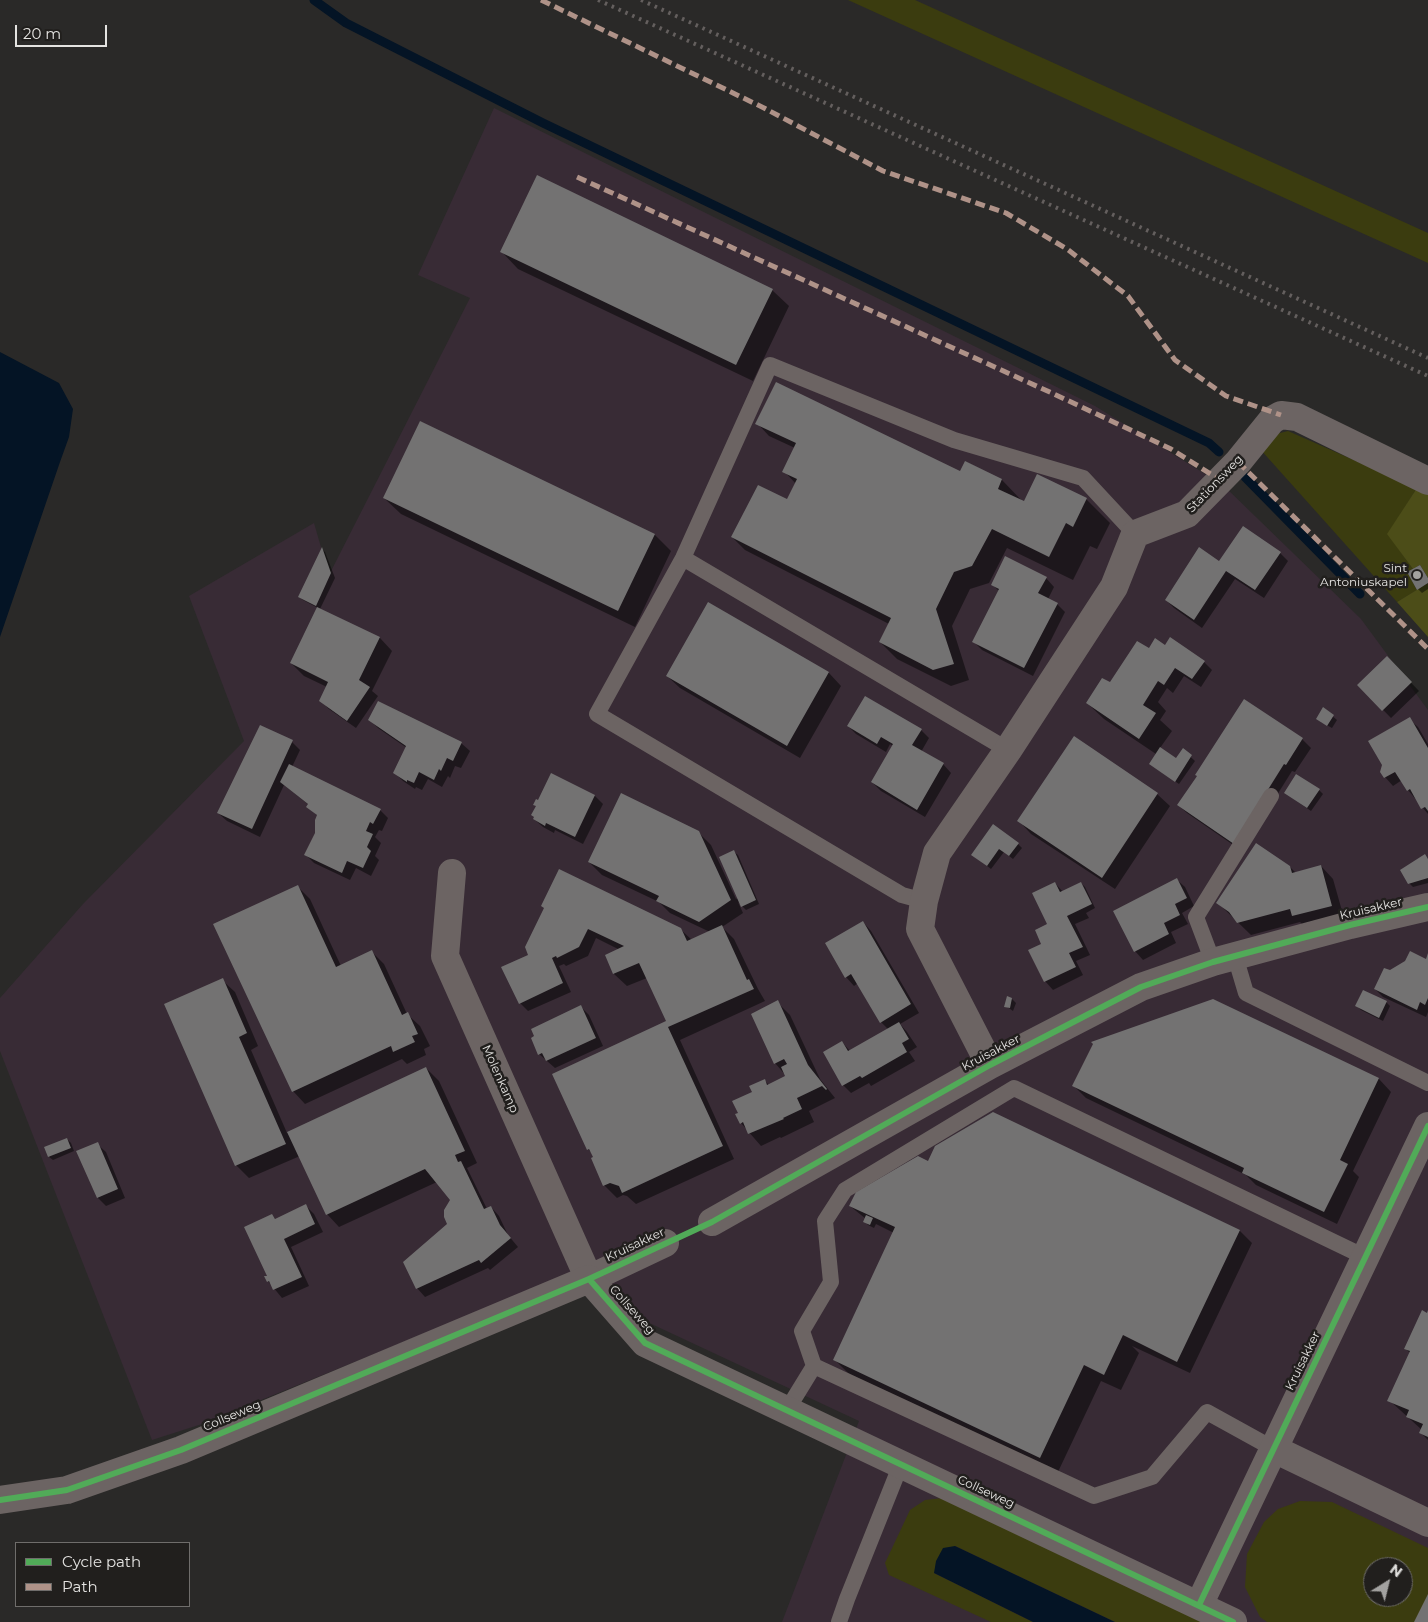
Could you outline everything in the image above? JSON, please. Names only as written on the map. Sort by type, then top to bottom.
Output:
[{"type":"street","name":"Stationsweg","points":[[1136,534],[1187,514],[1238,462],[1272,420],[1281,415],[1297,417],[1428,481]]},
{"type":"street","points":[[1008,750],[1114,587],[1136,534]]},
{"type":"street","name":"Kruisakker","points":[[990,1065],[920,929],[924,902],[937,852],[1008,750]]},
{"type":"street","name":"Molenkamp","points":[[452,873],[445,956],[589,1279]]},
{"type":"street","name":"Kruisakker","points":[[712,1222],[990,1065],[1141,987],[1224,959],[1350,925],[1428,908]]},
{"type":"street","name":"Kruisakker","points":[[1199,1606],[1428,1126]]},
{"type":"street","name":"Kruisakker","points":[[589,1279],[665,1243]]},
{"type":"street","name":"Collseweg","points":[[0,1500],[67,1490],[181,1450],[589,1279],[645,1343],[1233,1622]]},
{"type":"street","points":[[1274,1449],[1428,1523]]},
{"type":"lane","points":[[924,902],[902,896],[597,714],[683,558],[770,365],[954,440],[1083,478],[1136,534]]},
{"type":"lane","points":[[683,558],[1008,750]]},
{"type":"lane","points":[[1271,796],[1196,917],[1246,993],[1428,1083]]},
{"type":"lane","points":[[1274,1449],[1207,1412],[1152,1477],[1094,1496],[814,1366],[802,1331],[832,1282],[825,1221],[845,1190],[1014,1088],[1365,1258]]},
{"type":"lane","points":[[787,1410],[814,1366]]},
{"type":"lane","points":[[839,1622],[902,1464]]},
{"type":"shaded area","points":[[848,0],[915,0],[1428,233],[1428,263]]},
{"type":"shaded area","points":[[494,108],[1095,406],[1223,485],[1361,619],[1428,710],[1428,1622],[782,1622],[859,1421],[643,1320],[591,1266],[202,1424],[152,1440],[0,1051],[0,998],[83,904],[244,741],[189,596],[314,523],[329,575],[470,298],[418,275]]},
{"type":"shaded area","points":[[1288,431],[1417,488],[1388,534],[1413,569],[1407,572],[1417,590],[1397,602],[1260,449],[1276,434]]},
{"type":"shaded area","points":[[1428,484],[1428,578],[1420,565],[1413,569],[1387,534],[1417,488]]},
{"type":"shaded area","points":[[1428,583],[1428,637],[1397,602]]},
{"type":"shaded area","points":[[943,1498],[1202,1622],[1115,1622],[955,1546],[934,1573],[1033,1622],[991,1622],[889,1575],[885,1563],[910,1510],[925,1500]]},
{"type":"shaded area","points":[[1300,1501],[1332,1502],[1428,1548],[1428,1622],[1267,1622],[1260,1617],[1245,1587],[1247,1554],[1264,1522],[1278,1509]]},
{"type":"water","points":[[0,352],[59,383],[73,409],[69,437],[0,637]]},
{"type":"water","points":[[955,1546],[1115,1622],[1033,1622],[934,1573],[936,1561],[943,1548]]},
{"type":"building","points":[[537,175],[773,289],[736,365],[500,252]]},
{"type":"building","points":[[776,382],[960,471],[965,461],[1002,479],[998,489],[1024,501],[1037,474],[1087,498],[1073,527],[1066,523],[1049,557],[992,529],[972,566],[954,572],[936,609],[954,664],[933,670],[879,642],[891,618],[731,537],[758,485],[787,499],[797,479],[782,472],[796,443],[755,424]]},
{"type":"building","points":[[420,421],[655,534],[618,611],[383,498]]},
{"type":"building","points":[[1243,526],[1281,552],[1255,590],[1226,571],[1194,620],[1165,600],[1199,547],[1219,561]]},
{"type":"building","points":[[322,547],[331,573],[316,606],[298,597]]},
{"type":"building","points":[[1005,556],[1047,577],[1038,593],[1058,603],[1024,668],[972,642],[999,589],[991,585]]},
{"type":"building","name":"Sint Antoniuskapel","points":[[1420,565],[1428,578],[1428,583],[1417,590],[1407,572]]},
{"type":"building","points":[[708,602],[829,672],[787,746],[666,676]]},
{"type":"building","points":[[317,607],[380,637],[359,680],[370,687],[347,721],[319,701],[328,682],[290,663]]},
{"type":"building","points":[[1170,637],[1205,661],[1192,679],[1175,668],[1164,685],[1158,681],[1143,705],[1156,713],[1139,739],[1086,703],[1102,678],[1110,682],[1137,641],[1149,648],[1155,638],[1165,645]]},
{"type":"building","points":[[1387,656],[1412,682],[1382,711],[1357,685]]},
{"type":"building","points":[[865,696],[922,729],[912,745],[944,763],[917,810],[871,782],[893,744],[881,737],[877,744],[847,726]]},
{"type":"building","points":[[1244,699],[1303,738],[1286,765],[1284,764],[1234,844],[1177,805]]},
{"type":"building","points":[[378,701],[462,742],[453,761],[447,758],[434,780],[419,772],[414,783],[407,780],[407,782],[393,773],[406,746],[368,720]]},
{"type":"building","points":[[1323,707],[1334,715],[1327,726],[1316,719]]},
{"type":"building","points":[[1410,717],[1428,748],[1428,811],[1425,807],[1421,809],[1410,789],[1407,791],[1395,772],[1384,778],[1380,772],[1382,765],[1368,741]]},
{"type":"building","points":[[260,725],[293,740],[252,829],[217,813]]},
{"type":"building","points":[[1074,736],[1158,793],[1102,878],[1017,821]]},
{"type":"building","points":[[1160,747],[1176,758],[1183,748],[1192,755],[1175,782],[1149,764]]},
{"type":"building","points":[[289,764],[381,809],[373,824],[370,822],[366,831],[373,834],[367,847],[371,851],[363,868],[347,861],[342,873],[304,855],[315,833],[317,815],[306,807],[308,804],[280,782]]},
{"type":"building","points":[[551,773],[595,795],[575,837],[546,823],[545,826],[533,819],[534,817],[531,815],[536,806],[533,805],[536,799],[538,800]]},
{"type":"building","points":[[1296,774],[1320,789],[1307,808],[1284,793]]},
{"type":"building","points":[[621,793],[699,831],[731,900],[699,922],[656,901],[659,896],[588,862]]},
{"type":"building","points":[[993,824],[1019,843],[1009,856],[999,849],[987,866],[971,855]]},
{"type":"building","points":[[1256,843],[1290,866],[1292,873],[1321,865],[1332,906],[1292,916],[1290,909],[1237,923],[1229,912],[1216,903]]},
{"type":"building","points":[[734,850],[756,900],[741,907],[719,857]]},
{"type":"building","points":[[1425,854],[1428,859],[1428,878],[1408,884],[1400,870]]},
{"type":"building","points":[[559,869],[681,928],[687,941],[722,925],[747,980],[749,979],[754,989],[668,1027],[723,1146],[622,1193],[619,1186],[610,1183],[603,1186],[591,1158],[593,1157],[589,1149],[587,1150],[552,1074],[666,1021],[639,963],[613,974],[605,955],[624,946],[588,929],[579,947],[557,958],[556,956],[552,958],[563,983],[519,1004],[501,967],[528,955],[525,947],[544,908],[541,906]]},
{"type":"building","points":[[1177,878],[1187,898],[1175,904],[1180,915],[1164,923],[1169,934],[1134,952],[1113,911]]},
{"type":"building","points":[[1055,882],[1060,892],[1081,882],[1092,904],[1067,916],[1083,947],[1069,953],[1076,967],[1044,982],[1028,950],[1041,944],[1035,930],[1047,924],[1032,893]]},
{"type":"building","points":[[298,885],[336,967],[372,950],[402,1015],[408,1012],[418,1034],[412,1036],[415,1042],[393,1052],[391,1046],[292,1092],[213,924]]},
{"type":"building","points":[[863,921],[911,1004],[880,1023],[851,974],[845,978],[825,943]]},
{"type":"building","points":[[1410,951],[1426,959],[1428,953],[1428,998],[1425,1005],[1420,1002],[1417,1010],[1374,989],[1384,968],[1390,970],[1405,961]]},
{"type":"building","points":[[223,978],[247,1033],[239,1037],[286,1144],[235,1166],[164,1004]]},
{"type":"building","points":[[1363,990],[1387,1001],[1379,1018],[1355,1006]]},
{"type":"building","points":[[1007,996],[1012,998],[1010,1008],[1004,1007]]},
{"type":"building","points":[[1213,999],[1379,1078],[1340,1160],[1348,1164],[1324,1212],[1242,1173],[1244,1168],[1072,1086],[1093,1044],[1091,1042]]},
{"type":"building","points":[[778,1000],[808,1065],[827,1089],[822,1086],[797,1098],[802,1109],[784,1119],[748,1134],[743,1122],[740,1124],[735,1114],[738,1113],[732,1101],[752,1092],[749,1086],[765,1079],[767,1085],[785,1076],[781,1067],[787,1064],[784,1059],[774,1064],[751,1014]]},
{"type":"building","points":[[581,1005],[596,1038],[546,1061],[542,1053],[538,1055],[531,1038],[534,1036],[531,1029]]},
{"type":"building","points":[[899,1022],[909,1039],[902,1043],[907,1052],[862,1078],[860,1076],[842,1086],[823,1052],[842,1041],[848,1051]]},
{"type":"building","points":[[426,1067],[465,1151],[455,1155],[458,1162],[461,1161],[484,1209],[491,1206],[500,1225],[511,1238],[481,1263],[479,1260],[416,1289],[403,1262],[447,1224],[444,1210],[450,1200],[425,1169],[326,1215],[287,1132]]},
{"type":"building","points":[[993,1112],[1240,1230],[1177,1362],[1123,1335],[1104,1375],[1084,1365],[1040,1458],[833,1360],[895,1227],[849,1206],[856,1192],[918,1156],[928,1161],[935,1146]]},
{"type":"building","points":[[67,1138],[71,1148],[48,1157],[44,1147]]},
{"type":"building","points":[[98,1142],[118,1189],[97,1198],[76,1151]]},
{"type":"building","points":[[306,1204],[315,1224],[284,1239],[302,1277],[273,1290],[269,1281],[267,1282],[264,1276],[267,1276],[244,1227],[272,1214],[275,1219]]},
{"type":"building","points":[[866,1215],[873,1218],[870,1225],[863,1222]]},
{"type":"building","points":[[1422,1310],[1427,1313],[1428,1310],[1428,1437],[1419,1433],[1423,1424],[1406,1417],[1409,1410],[1387,1401],[1410,1351],[1404,1349]]},
{"type":"building","points":[[1428,1594],[1428,1622],[1414,1622]]},
{"type":"waterway","points":[[314,0],[346,23],[543,123],[1209,443],[1219,452]]},
{"type":"waterway","points":[[1245,477],[1360,594]]},
{"type":"railway","points":[[598,0],[1428,376]]},
{"type":"railway","points":[[641,0],[1428,358]]},
{"type":"marked path","points":[[541,0],[764,108],[883,171],[1006,213],[1067,249],[1128,296],[1175,360],[1226,396],[1281,415]]},
{"type":"marked path","points":[[577,177],[1171,449],[1220,480]]},
{"type":"marked path","points":[[1238,462],[1428,649]]},
{"type":"cycle path","points":[[0,1500],[67,1490],[181,1450],[589,1279],[712,1222],[990,1065],[1141,987],[1213,962],[1350,925],[1428,907]]},
{"type":"cycle path","points":[[1199,1605],[1428,1126]]},
{"type":"cycle path","points":[[589,1279],[645,1343],[1233,1622]]},
{"type":"place","name":"Sint Antoniuskapel","points":[[1417,575]]}]
